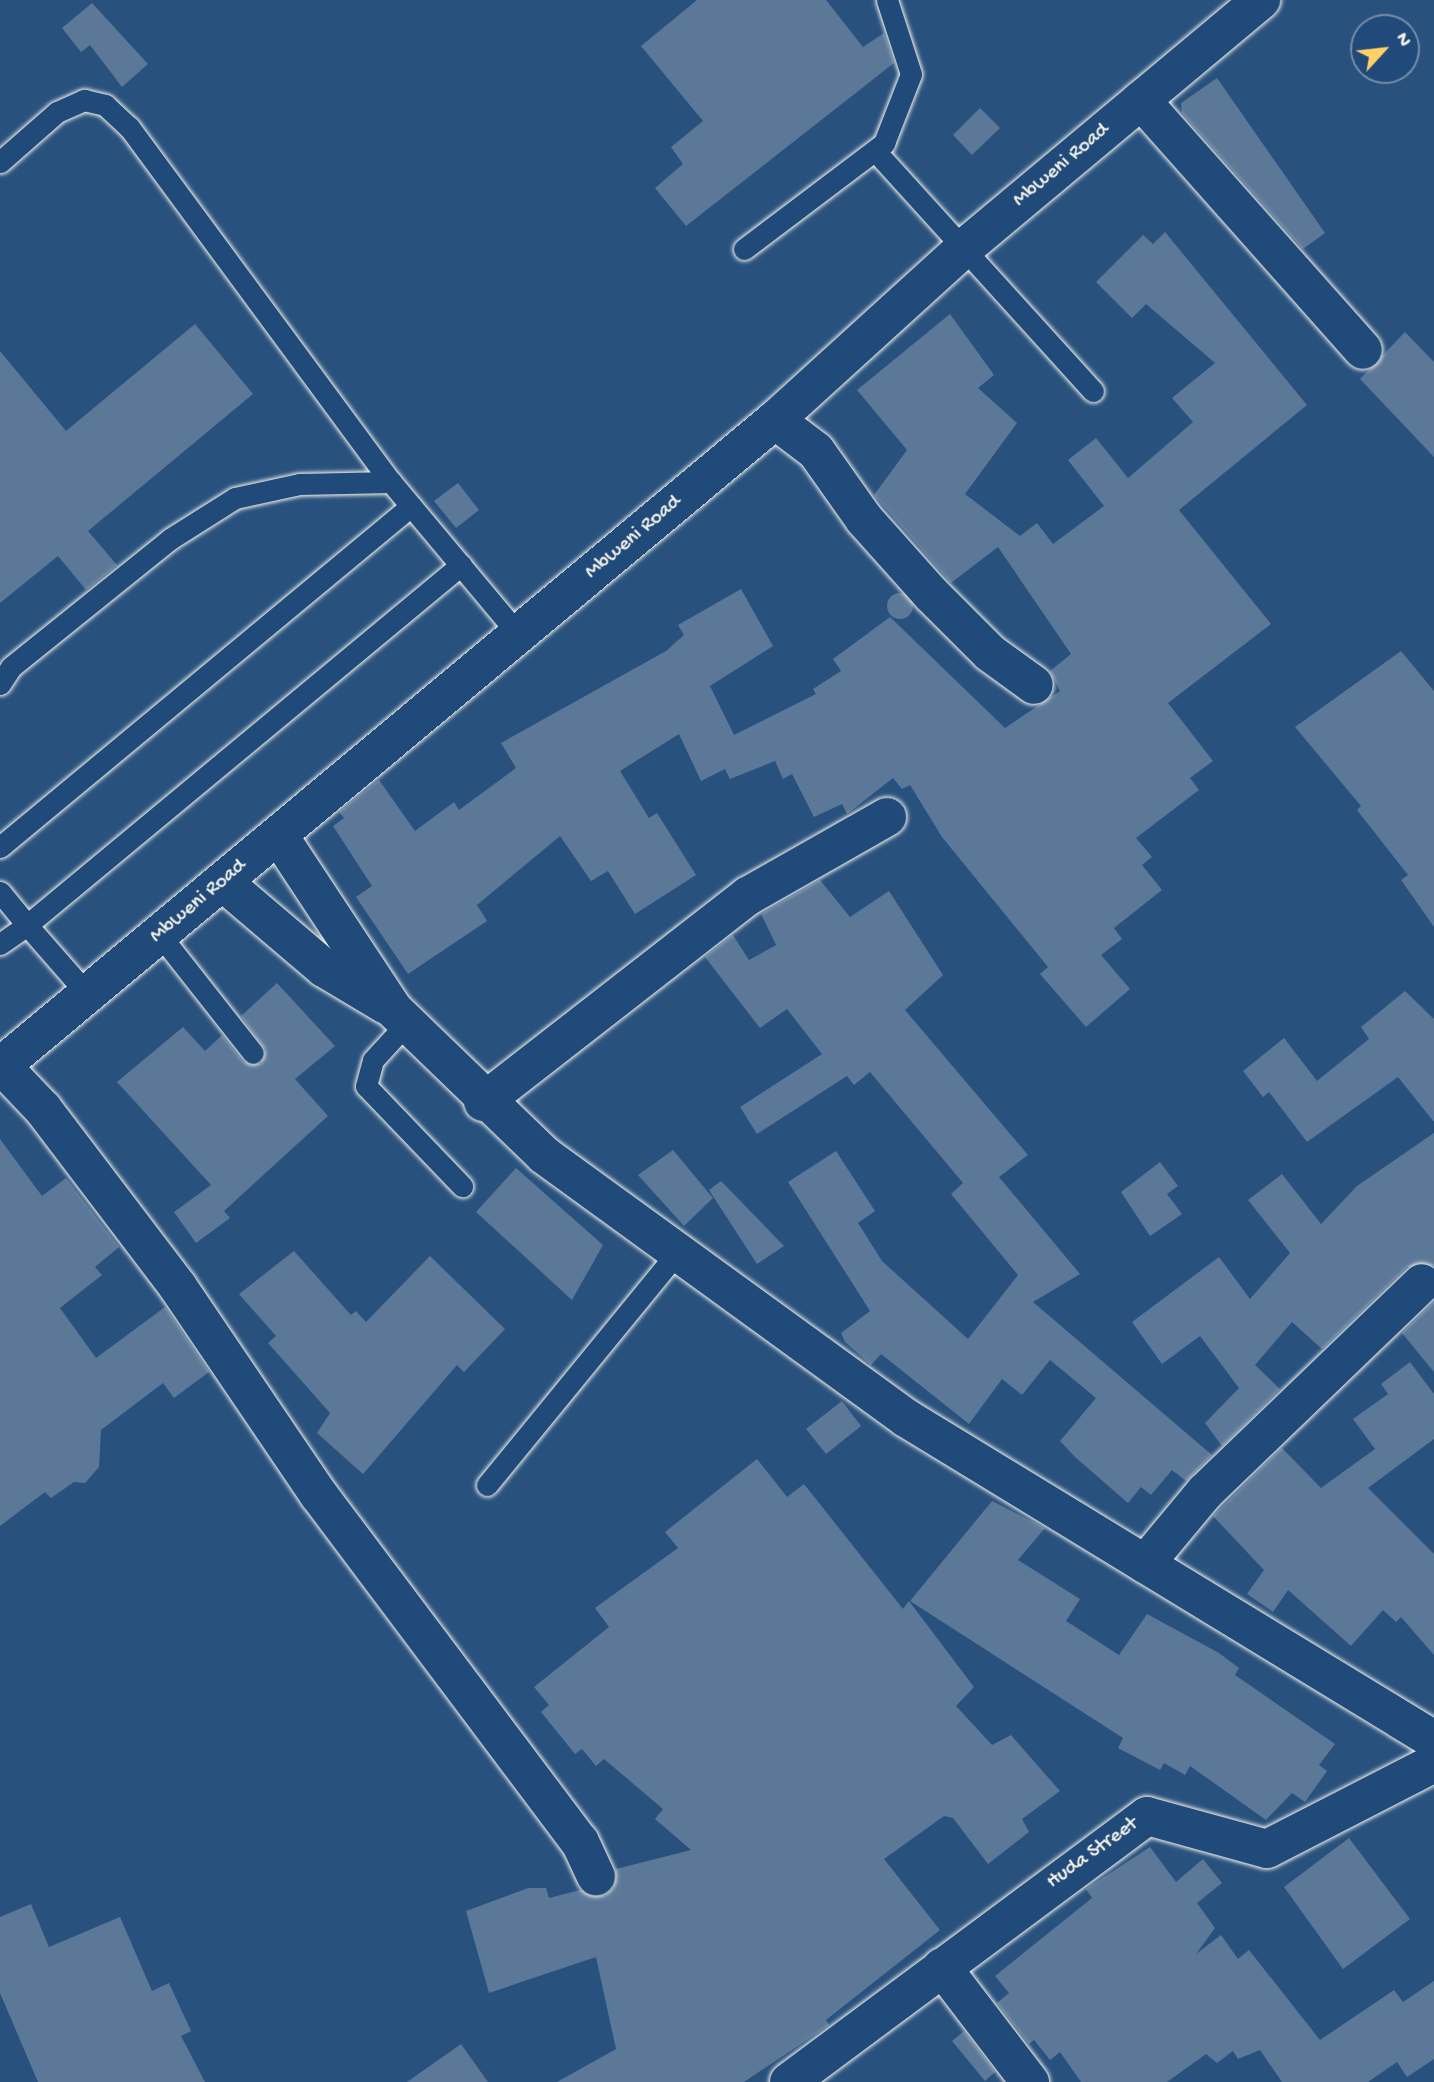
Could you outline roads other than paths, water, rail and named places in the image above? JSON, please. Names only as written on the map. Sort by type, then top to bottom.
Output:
[{"type":"street","name":"Mbweni Road","points":[[1,1066],[775,419],[962,250],[1261,0]]},
{"type":"street","points":[[1141,100],[1363,350]]},
{"type":"street","points":[[775,419],[816,451],[864,519],[931,594],[990,653],[1034,685]]},
{"type":"street","points":[[483,1101],[748,896],[887,817]]},
{"type":"street","points":[[279,836],[400,1016],[483,1101],[544,1155],[906,1418],[1434,1740]]},
{"type":"street","points":[[223,882],[324,968],[400,1016]]},
{"type":"street","points":[[1,1066],[43,1109],[178,1287],[319,1495],[580,1842],[596,1876]]},
{"type":"street","points":[[1145,1564],[1205,1492],[1422,1283]]},
{"type":"street","name":"Huda Street","points":[[789,2082],[1147,1816],[1267,1849],[1434,1763]]},
{"type":"street","points":[[942,1967],[1030,2082]]},
{"type":"lane","points":[[744,249],[878,154],[907,98],[911,74],[887,0]]},
{"type":"lane","points":[[0,162],[57,112],[84,100],[105,105],[129,127],[391,482],[519,635]]},
{"type":"lane","points":[[878,154],[962,250],[1093,391]]},
{"type":"lane","points":[[0,684],[11,667],[170,539],[235,498],[300,484],[391,482]]},
{"type":"lane","points":[[0,847],[411,506]]},
{"type":"lane","points":[[0,944],[27,925],[461,565]]},
{"type":"lane","points":[[0,892],[88,995]]},
{"type":"lane","points":[[160,935],[253,1052]]},
{"type":"lane","points":[[400,1016],[373,1060],[366,1086],[462,1186]]},
{"type":"lane","points":[[487,1485],[678,1252]]}]
